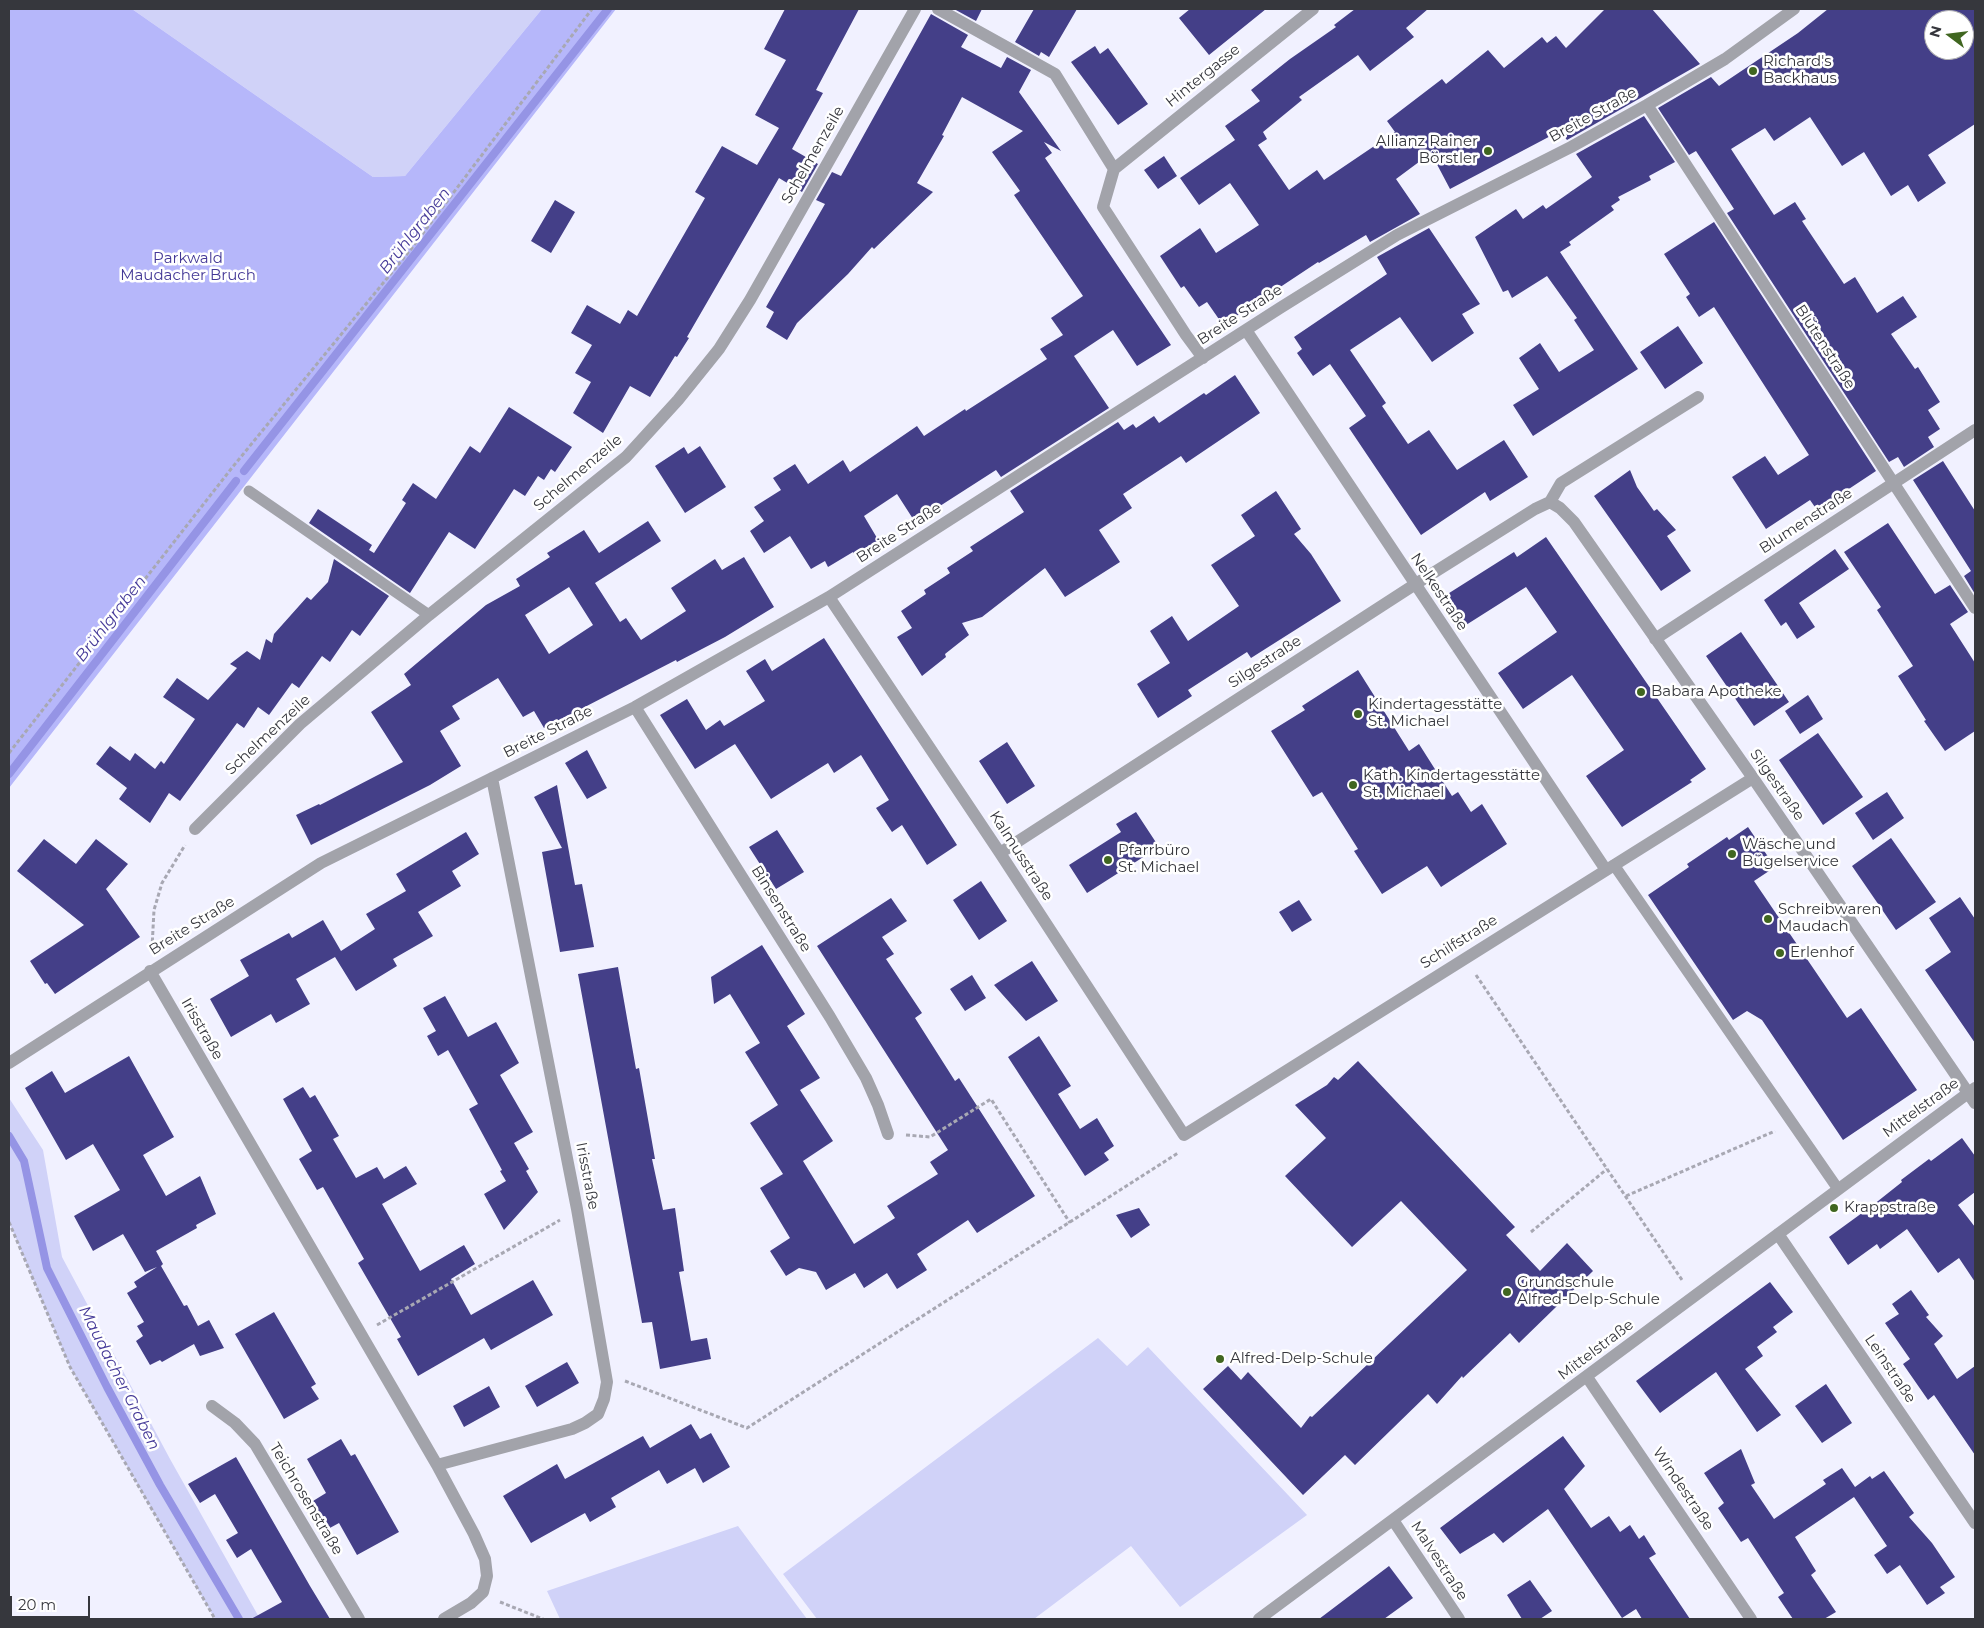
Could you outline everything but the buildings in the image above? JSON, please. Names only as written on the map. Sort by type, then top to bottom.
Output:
[{"type":"street","name":"Schelmenzeile","points":[[195,829],[300,724],[429,615],[626,457],[678,400],[719,349],[750,300],[916,9]]},
{"type":"street","points":[[938,9],[1055,74],[1114,169],[1104,207],[1186,335],[1203,358]]},
{"type":"street","name":"Hintergasse","points":[[1114,169],[1313,9]]},
{"type":"street","name":"Breite Straße","points":[[9,1064],[321,863],[635,707],[829,597],[1397,235],[1562,151],[1647,105],[1725,59],[1794,9]]},
{"type":"street","name":"Blütenstraße","points":[[1647,105],[1975,608]]},
{"type":"street","name":"Nelkestraße","points":[[1246,330],[1414,585],[1610,868]]},
{"type":"street","name":"Silgestraße","points":[[1000,853],[1414,585],[1535,509],[1550,502],[1561,483],[1698,397]]},
{"type":"street","name":"Blumenstraße","points":[[1655,639],[1975,430]]},
{"type":"street","name":"Silgestraße","points":[[1550,502],[1560,508],[1574,522],[1973,1095]]},
{"type":"street","name":"Kalmusstraße","points":[[829,597],[1000,853],[1184,1135]]},
{"type":"street","name":"Binsenstraße","points":[[635,707],[830,1017],[866,1078],[888,1134]]},
{"type":"street","name":"Irisstraße","points":[[437,1465],[572,1429],[585,1423],[598,1414],[604,1399],[607,1382],[577,1209],[492,778]]},
{"type":"street","name":"Schilfstraße","points":[[1184,1135],[1753,778]]},
{"type":"street","name":"Irisstraße","points":[[150,972],[437,1465],[474,1534],[484,1559],[487,1576],[483,1592]]},
{"type":"street","name":"Mittelstraße","points":[[1259,1619],[1838,1189],[1973,1095]]},
{"type":"street","name":"Leinstraße","points":[[1778,1234],[1975,1523]]},
{"type":"street","name":"Windestraße","points":[[1587,1377],[1751,1619]]},
{"type":"street","name":"Teichrosenstraße","points":[[212,1406],[235,1423],[255,1444],[360,1619]]},
{"type":"street","name":"Malvestraße","points":[[1393,1520],[1459,1619]]},
{"type":"street","points":[[444,1619],[471,1603],[483,1592]]},
{"type":"lane","points":[[249,491],[429,615]]},
{"type":"lane","points":[[1610,868],[1794,1123],[1838,1189]]},
{"type":"path","points":[[9,753],[231,469],[411,249],[592,9]]},
{"type":"path","points":[[150,972],[154,910],[162,883],[195,829]]},
{"type":"path","points":[[1464,958],[1694,1297]]},
{"type":"path","points":[[888,1134],[930,1138],[991,1099],[1070,1223]]},
{"type":"path","points":[[1626,1196],[1794,1123]]},
{"type":"path","points":[[607,1382],[624,1381],[747,1428],[1182,1150],[1184,1135]]},
{"type":"path","points":[[1530,1232],[1607,1169]]},
{"type":"path","points":[[361,1335],[577,1209]]},
{"type":"path","points":[[9,1222],[70,1367],[215,1619]]},
{"type":"path","points":[[483,1592],[496,1601],[543,1619]]},
{"type":"shaded area","points":[[132,9],[542,9],[405,176],[373,177]]},
{"type":"shaded area","points":[[9,1098],[43,1150],[62,1257],[170,1459],[260,1619],[215,1619],[70,1367],[9,1222]]},
{"type":"shaded area","points":[[1098,1338],[1127,1366],[1148,1347],[1307,1515],[1180,1607],[1131,1546],[1034,1619],[817,1619],[783,1574]]},
{"type":"shaded area","points":[[738,1526],[807,1619],[560,1619],[547,1591]]},
{"type":"green space","name":"Parkwald Maudacher Bruch","points":[[9,9],[132,9],[373,177],[405,176],[542,9],[616,9],[9,788]]},
{"type":"waterway","name":"Brühlgraben","points":[[244,471],[608,9]]},
{"type":"waterway","name":"Brühlgraben","points":[[9,774],[236,481]]},
{"type":"waterway","name":"Maudacher Graben","points":[[9,1136],[24,1161],[47,1268],[107,1387],[160,1485],[239,1619]]},
{"type":"place","name":"Richard's Backhaus","points":[[1753,71]]},
{"type":"place","name":"Allianz Rainer Börstler","points":[[1488,151]]},
{"type":"place","name":"Babara Apotheke","points":[[1641,692]]},
{"type":"place","name":"Kindertagesstätte St. Michael","points":[[1358,714]]},
{"type":"place","name":"Kath. Kindertagesstätte St. Michael","points":[[1353,785]]},
{"type":"place","name":"Wäsche und Bügelservice","points":[[1732,854]]},
{"type":"place","name":"Pfarrbüro St. Michael","points":[[1108,860]]},
{"type":"place","name":"Schreibwaren Maudach","points":[[1768,919]]},
{"type":"place","name":"Erlenhof","points":[[1780,953]]},
{"type":"place","name":"Krappstraße","points":[[1834,1208]]},
{"type":"place","name":"Grundschule Alfred-Delp-Schule","points":[[1507,1292]]},
{"type":"place","name":"Alfred-Delp-Schule","points":[[1220,1359]]}]
